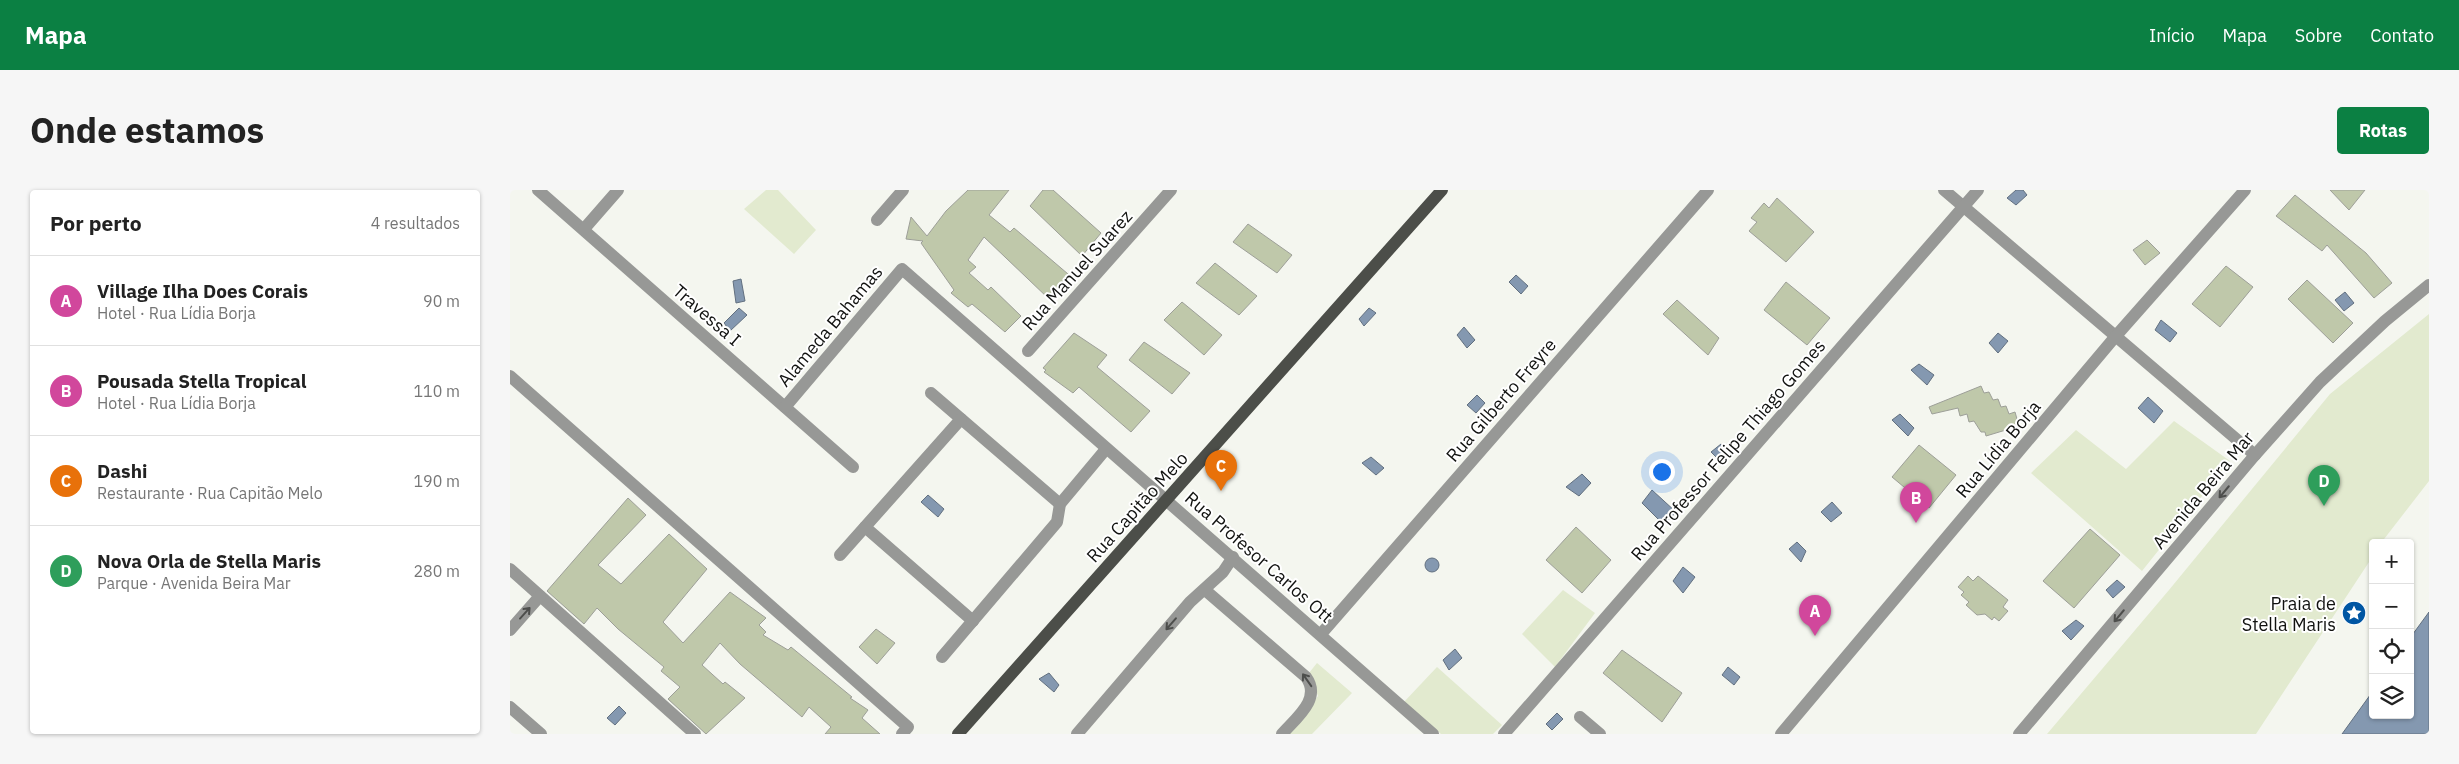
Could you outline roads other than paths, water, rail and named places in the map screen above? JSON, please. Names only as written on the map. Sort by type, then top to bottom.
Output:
[{"type":"main road","name":"Rua Capitão Melo","points":[[958,734],[1442,190]]},
{"type":"street","name":"Travessa I","points":[[538,190],[853,466]]},
{"type":"street","points":[[584,229],[618,190]]},
{"type":"street","points":[[877,220],[903,190]]},
{"type":"street","name":"Rua Manuel Suarez","points":[[1028,351],[1171,190]]},
{"type":"street","name":"Rua Gilberto Freyre","points":[[1321,634],[1708,190]]},
{"type":"street","points":[[1944,190],[2255,455]]},
{"type":"street","name":"Rua Professor Felipe Thiago Gomes","points":[[1504,734],[1978,190]]},
{"type":"street","name":"Rua Lídia Borja","points":[[1781,734],[2116,337],[2245,190]]},
{"type":"street","name":"Rua Profesor Carlos Ott","points":[[902,269],[1433,734]]},
{"type":"street","name":"Alameda Bahamas","points":[[785,407],[902,269]]},
{"type":"street","name":"Avenida Beira Mar","points":[[2019,734],[2255,455],[2320,382],[2386,321],[2429,285]]},
{"type":"street","points":[[510,376],[908,727],[902,734]]},
{"type":"street","points":[[931,393],[1060,504]]},
{"type":"street","points":[[840,555],[961,419]]},
{"type":"street","points":[[942,657],[1057,522],[1060,504],[1106,449]]},
{"type":"street","points":[[865,527],[973,621]]},
{"type":"street","points":[[1077,734],[1190,602],[1223,572],[1233,557]]},
{"type":"street","points":[[513,577],[540,596],[695,734]]},
{"type":"street","points":[[1205,590],[1306,677],[1311,684],[1313,692],[1310,700],[1282,734]]},
{"type":"street","points":[[510,630],[540,596]]},
{"type":"street","points":[[510,707],[540,734]]},
{"type":"street","points":[[1580,717],[1600,734]]},
{"type":"water","points":[[2016,190],[2023,190],[2027,195],[2016,205],[2007,198]]},
{"type":"water","points":[[1516,275],[1528,286],[1521,294],[1509,282]]},
{"type":"water","points":[[741,279],[745,301],[736,303],[733,281]]},
{"type":"water","points":[[2345,292],[2354,303],[2344,311],[2335,300]]},
{"type":"water","points":[[739,308],[747,315],[730,331],[724,323]]},
{"type":"water","points":[[1369,308],[1376,313],[1364,326],[1359,319]]},
{"type":"water","points":[[2161,320],[2177,333],[2170,342],[2155,330]]},
{"type":"water","points":[[1464,327],[1475,340],[1467,348],[1457,335]]},
{"type":"water","points":[[1998,333],[2008,341],[1998,353],[1989,343]]},
{"type":"water","points":[[1919,364],[1934,375],[1927,385],[1911,370]]},
{"type":"water","points":[[1477,395],[1485,403],[1476,413],[1467,405]]},
{"type":"water","points":[[2148,397],[2163,411],[2154,423],[2138,408]]},
{"type":"water","points":[[1900,414],[1914,428],[1908,436],[1892,420]]},
{"type":"water","points":[[1721,444],[1730,452],[1726,458],[1719,460],[1711,452]]},
{"type":"water","points":[[1371,457],[1384,468],[1376,475],[1362,463]]},
{"type":"water","points":[[1582,474],[1591,483],[1579,496],[1566,487]]},
{"type":"water","points":[[1652,490],[1676,512],[1664,525],[1642,503]]},
{"type":"water","points":[[928,495],[944,509],[938,517],[921,502]]},
{"type":"water","points":[[1832,502],[1842,513],[1831,522],[1821,512]]},
{"type":"water","points":[[1797,542],[1806,551],[1801,562],[1789,549]]},
{"type":"water","points":[[1429,558],[1435,558],[1439,565],[1435,572],[1429,572],[1425,568],[1425,562]]},
{"type":"water","points":[[1683,567],[1695,577],[1683,593],[1673,581]]},
{"type":"water","points":[[2117,580],[2125,587],[2113,598],[2106,590]]},
{"type":"water","points":[[2429,612],[2429,734],[2342,734],[2369,697],[2369,719],[2414,719],[2414,633]]},
{"type":"water","points":[[2076,620],[2084,626],[2071,640],[2062,631]]},
{"type":"water","points":[[1455,649],[1462,658],[1449,670],[1443,660]]},
{"type":"water","points":[[1728,667],[1740,677],[1734,685],[1722,675]]},
{"type":"water","points":[[1049,673],[1059,685],[1054,692],[1039,679]]},
{"type":"water","points":[[619,706],[626,713],[615,725],[607,718]]},
{"type":"water","points":[[1557,713],[1563,719],[1552,730],[1546,724]]},
{"type":"place","name":"Dashi","points":[[1221,491]]},
{"type":"place","name":"Nova Orla de Stella Maris","points":[[2324,506]]},
{"type":"place","name":"Pousada Stella Tropical","points":[[1916,523]]},
{"type":"place","name":"Praia de Stella Maris","points":[[2354,613]]},
{"type":"place","name":"Village Ilha Does Corais","points":[[1815,636]]}]
